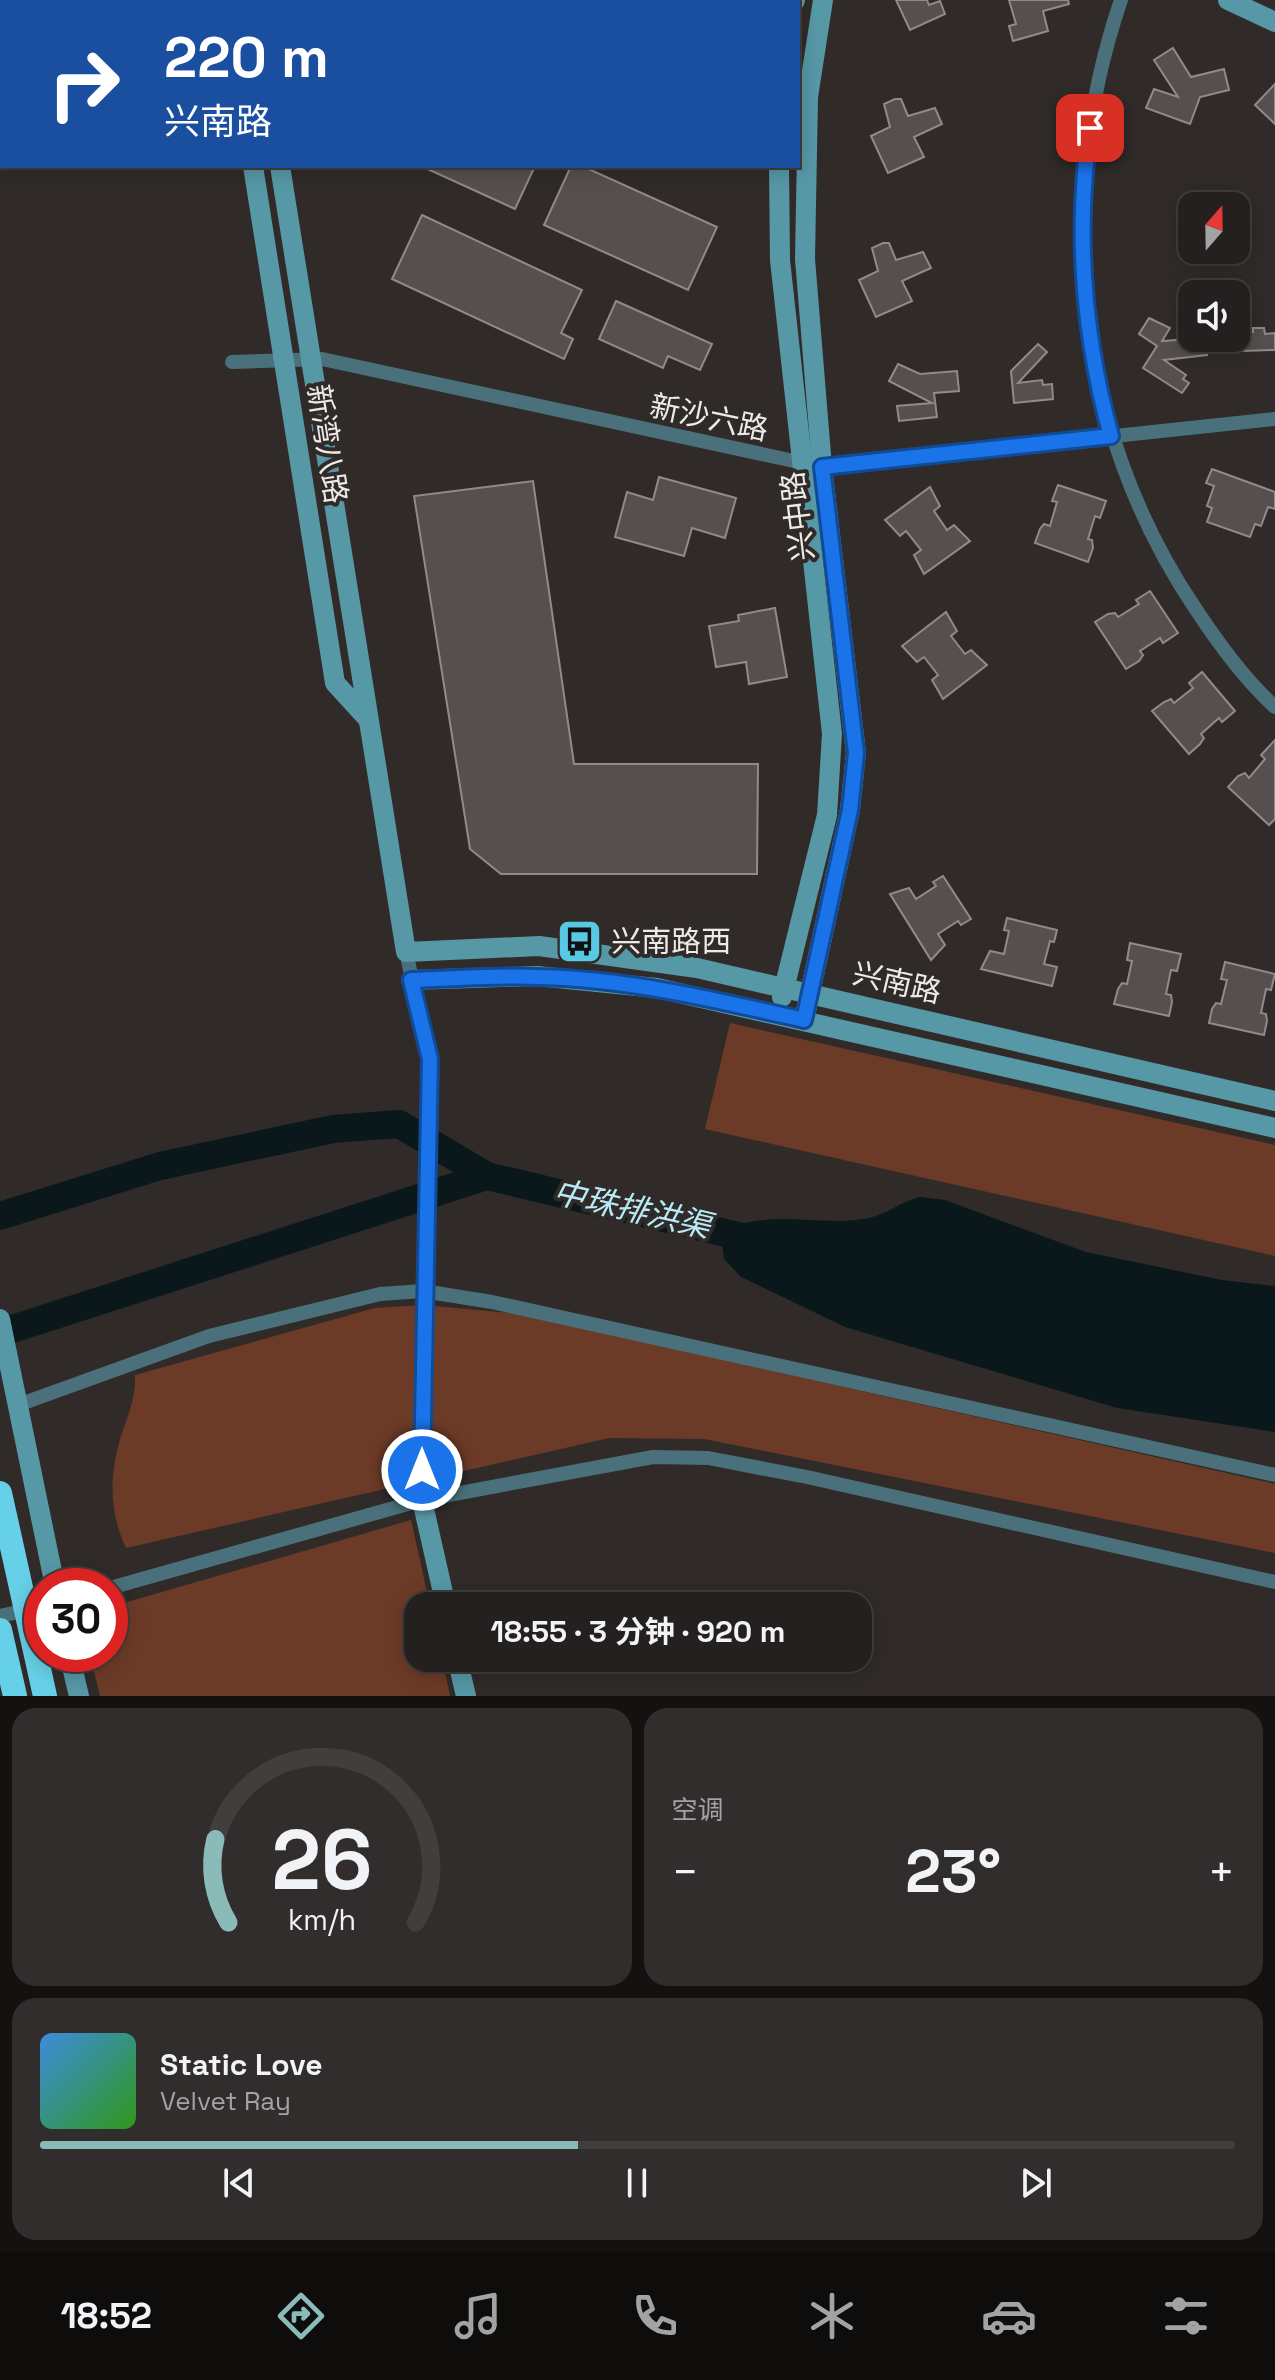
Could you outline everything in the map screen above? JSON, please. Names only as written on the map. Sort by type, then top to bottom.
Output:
[{"type":"highway","points":[[0,1493],[45,1696]]},
{"type":"highway","points":[[0,1630],[15,1696]]},
{"type":"street","name":"兴中路","points":[[804,1020],[850,810],[856,753],[822,467],[805,259],[808,97],[823,0]]},
{"type":"street","points":[[1121,0],[1093,110],[1082,223],[1089,340],[1111,436],[1136,504],[1172,575],[1217,641],[1275,707]]},
{"type":"street","points":[[1228,0],[1275,22]]},
{"type":"street","name":"新湾八路","points":[[253,168],[335,683],[368,719]]},
{"type":"street","name":"新湾八路","points":[[280,168],[406,952]]},
{"type":"street","name":"兴中路","points":[[778,1014],[827,815],[832,734],[780,260],[779,168]]},
{"type":"street","name":"新沙六路","points":[[232,362],[310,359],[822,467],[1275,419]]},
{"type":"street","name":"兴南路","points":[[406,952],[553,947],[697,968],[1275,1101]]},
{"type":"street","points":[[406,952],[430,1059],[423,1291],[422,1500],[443,1592]]},
{"type":"street","name":"兴南路","points":[[411,980],[537,976],[670,991],[1275,1128]]},
{"type":"street","points":[[17,1396],[209,1336],[380,1294],[423,1291],[492,1302],[1275,1475]]},
{"type":"street","points":[[0,1319],[51,1568]]},
{"type":"street","points":[[128,1583],[422,1500],[653,1457],[708,1458],[1275,1582]]},
{"type":"street","points":[[0,1616],[24,1611]]},
{"type":"street","points":[[73,1672],[79,1696]]},
{"type":"street","points":[[460,1672],[466,1696]]},
{"type":"shaded area","points":[[730,1023],[1275,1145],[1275,1256],[705,1129]]},
{"type":"shaded area","points":[[920,1197],[945,1200],[1086,1252],[1222,1280],[1275,1286],[1275,1432],[1117,1408],[845,1327],[741,1277],[724,1259],[721,1233],[738,1225],[774,1219],[831,1221],[869,1218]]},
{"type":"shaded area","points":[[423,1305],[520,1314],[1275,1484],[1275,1553],[704,1439],[609,1438],[126,1548],[116,1521],[113,1479],[117,1451],[133,1399],[135,1375],[375,1308]]},
{"type":"shaded area","points":[[411,1520],[427,1592],[404,1592],[404,1672],[445,1672],[450,1696],[100,1696],[94,1672],[128,1672],[128,1602]]},
{"type":"building","points":[[896,0],[927,0],[929,5],[940,1],[945,14],[910,30]]},
{"type":"building","points":[[1009,0],[1068,0],[1069,4],[1043,11],[1048,31],[1013,41],[1009,26],[1016,24]]},
{"type":"building","points":[[1173,48],[1191,77],[1224,69],[1229,90],[1200,97],[1190,124],[1146,108],[1154,89],[1178,97],[1154,60]]},
{"type":"building","points":[[1275,84],[1275,124],[1255,105]]},
{"type":"building","points":[[901,99],[908,116],[935,108],[942,124],[914,137],[924,157],[888,173],[871,136],[890,127],[884,104]]},
{"type":"building","points":[[425,168],[534,168],[515,209]]},
{"type":"building","points":[[570,168],[586,168],[717,227],[688,290],[544,225]]},
{"type":"building","points":[[422,215],[582,290],[561,333],[573,339],[564,359],[392,279]]},
{"type":"building","points":[[889,243],[896,260],[923,252],[931,268],[902,281],[912,301],[876,317],[859,280],[878,271],[872,248]]},
{"type":"building","points":[[616,301],[712,344],[700,370],[668,356],[663,368],[599,339]]},
{"type":"building","points":[[1149,318],[1170,328],[1162,341],[1178,340],[1178,352],[1207,352],[1207,355],[1164,360],[1186,375],[1183,379],[1189,383],[1182,393],[1143,368],[1157,346],[1139,334]]},
{"type":"building","points":[[1253,328],[1264,328],[1265,334],[1275,333],[1275,350],[1250,351],[1250,332]]},
{"type":"building","points":[[1038,344],[1047,352],[1018,383],[1042,380],[1043,385],[1052,384],[1053,399],[1014,403],[1011,371]]},
{"type":"building","points":[[898,364],[920,374],[957,371],[959,391],[934,393],[937,417],[899,421],[897,406],[932,403],[889,381]]},
{"type":"building","points":[[1212,469],[1275,492],[1275,509],[1268,507],[1261,526],[1255,524],[1250,537],[1207,522],[1212,508],[1207,506],[1214,486],[1206,483]]},
{"type":"building","points":[[659,477],[736,498],[725,538],[692,528],[684,556],[615,537],[627,492],[653,500]]},
{"type":"building","points":[[533,481],[574,764],[758,764],[757,874],[501,874],[470,849],[414,496]]},
{"type":"building","points":[[1058,485],[1106,501],[1100,518],[1095,516],[1088,539],[1092,540],[1093,548],[1088,562],[1035,543],[1044,524],[1050,526],[1057,502],[1052,501]]},
{"type":"building","points":[[930,487],[940,506],[934,511],[947,530],[954,525],[970,541],[924,574],[914,555],[921,550],[906,531],[900,536],[885,520]]},
{"type":"building","points":[[1150,591],[1178,633],[1163,643],[1160,638],[1140,651],[1143,655],[1139,661],[1126,669],[1095,622],[1108,614],[1115,613],[1118,617],[1139,604],[1136,600]]},
{"type":"building","points":[[775,608],[787,677],[749,684],[746,662],[716,667],[709,626],[739,621],[738,615]]},
{"type":"building","points":[[946,612],[957,631],[951,636],[965,654],[971,650],[987,665],[943,699],[932,680],[938,675],[924,657],[917,662],[902,646]]},
{"type":"building","points":[[1202,672],[1235,711],[1222,722],[1219,718],[1201,734],[1204,738],[1189,754],[1152,711],[1171,699],[1174,703],[1193,688],[1189,683]]},
{"type":"building","points":[[1275,740],[1275,819],[1269,825],[1228,787],[1245,773],[1249,778],[1265,759],[1261,755]]},
{"type":"building","points":[[943,876],[971,919],[961,925],[958,921],[938,934],[945,945],[931,960],[890,894],[909,888],[916,899],[936,886],[933,882]]},
{"type":"building","points":[[1007,918],[1057,930],[1054,942],[1050,941],[1044,964],[1057,967],[1052,986],[981,969],[990,951],[1004,954],[1009,931],[1004,930]]},
{"type":"building","points":[[1130,943],[1181,954],[1177,971],[1171,970],[1166,994],[1171,995],[1172,1002],[1169,1016],[1114,1004],[1118,989],[1122,983],[1127,984],[1132,961],[1127,960]]},
{"type":"building","points":[[1225,962],[1275,974],[1271,990],[1266,989],[1261,1013],[1266,1014],[1267,1021],[1264,1035],[1209,1023],[1212,1009],[1216,1003],[1221,1004],[1227,980],[1221,979]]},
{"type":"waterway","points":[[0,1216],[160,1166],[333,1129],[399,1124],[487,1176]]},
{"type":"waterway","name":"中珠排洪渠","points":[[0,1333],[487,1176],[759,1241]]},
{"type":"place","name":"兴南路西","points":[[580,942]]},
{"type":"route","points":[[422,1470],[423,1291],[430,1059],[411,980],[537,976],[617,983],[696,995],[804,1020],[850,810],[856,753],[822,467],[1111,436],[1089,340],[1082,263],[1084,184],[1090,128]]}]
